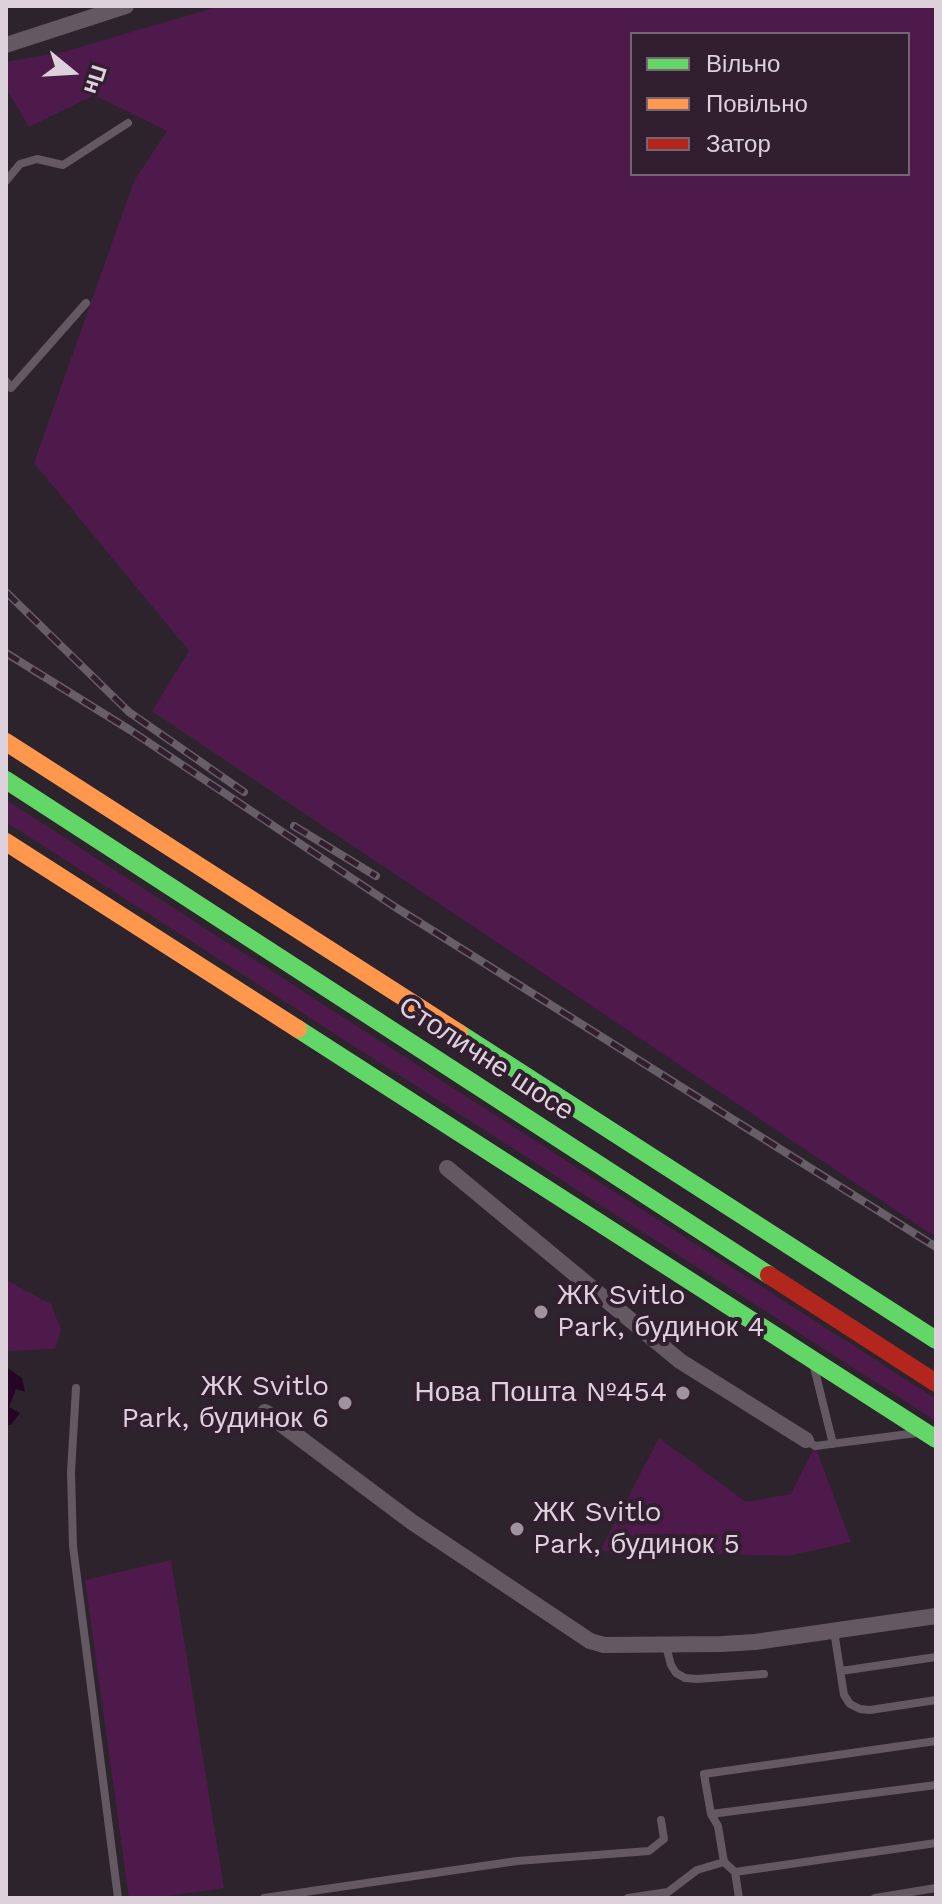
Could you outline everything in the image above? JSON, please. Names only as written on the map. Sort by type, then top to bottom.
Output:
[{"type":"main road","name":"Столичне шосе","points":[[6,742],[936,1340]]},
{"type":"main road","name":"Столичне шосе","points":[[6,780],[936,1383]]},
{"type":"main road","points":[[6,842],[931,1435]]},
{"type":"street","points":[[6,45],[126,6]]},
{"type":"street","points":[[447,1168],[680,1361],[806,1440]]},
{"type":"street","points":[[265,1412],[412,1522],[590,1641],[604,1645],[666,1646],[755,1642],[936,1616]]},
{"type":"lane","points":[[6,181],[20,164],[37,159],[63,165],[128,123]]},
{"type":"lane","points":[[6,381],[11,388],[86,303]]},
{"type":"lane","points":[[813,1361],[833,1444]]},
{"type":"lane","points":[[76,1388],[71,1472],[73,1546],[118,1898]]},
{"type":"lane","points":[[806,1440],[815,1446],[931,1435]]},
{"type":"lane","points":[[834,1630],[844,1695],[850,1704],[870,1710],[936,1700]]},
{"type":"lane","points":[[666,1646],[671,1665],[676,1673],[685,1678],[764,1674]]},
{"type":"lane","points":[[841,1671],[936,1657]]},
{"type":"lane","points":[[739,1898],[735,1872],[724,1862],[704,1774],[936,1741]]},
{"type":"lane","points":[[711,1814],[936,1785]]},
{"type":"lane","points":[[264,1898],[517,1861],[649,1851],[664,1839],[661,1820]]},
{"type":"lane","points":[[735,1872],[936,1843]]},
{"type":"lane","points":[[628,1898],[668,1892],[697,1870],[724,1862]]},
{"type":"lane","points":[[875,1898],[936,1888]]},
{"type":"shaded area","points":[[220,6],[936,6],[936,1237],[152,711],[189,651],[34,463],[134,181],[167,131],[94,95],[29,127],[6,88],[6,62],[63,52]]},
{"type":"shaded area","points":[[6,800],[936,1399],[936,1421],[6,822]]},
{"type":"shaded area","points":[[6,1280],[51,1304],[61,1330],[55,1349],[6,1351]]},
{"type":"shaded area","points":[[6,1367],[22,1378],[25,1392],[16,1389],[9,1407],[20,1413],[11,1425],[6,1425]]},
{"type":"shaded area","points":[[659,1438],[746,1502],[791,1494],[815,1446],[851,1542],[788,1556],[600,1551]]},
{"type":"shaded area","points":[[171,1560],[224,1888],[154,1898],[129,1898],[85,1580]]},
{"type":"railway","points":[[6,592],[129,712],[244,792]]},
{"type":"railway","points":[[6,653],[130,730],[395,907],[936,1247]]},
{"type":"railway","points":[[294,826],[376,876]]},
{"type":"traffic: fast","points":[[6,780],[769,1275]]},
{"type":"traffic: fast","points":[[298,1029],[936,1439]]},
{"type":"traffic: fast","points":[[459,1033],[936,1340]]},
{"type":"traffic: slow","points":[[6,742],[459,1033]]},
{"type":"traffic: slow","points":[[6,842],[298,1029]]},
{"type":"traffic: jam","points":[[769,1275],[936,1383]]},
{"type":"place","name":"ЖК Svitlo Park, будинок 4","points":[[541,1312]]},
{"type":"place","name":"Нова Пошта №454","points":[[683,1393]]},
{"type":"place","name":"ЖК Svitlo Park, будинок 6","points":[[345,1403]]},
{"type":"place","name":"ЖК Svitlo Park, будинок 5","points":[[517,1529]]}]
